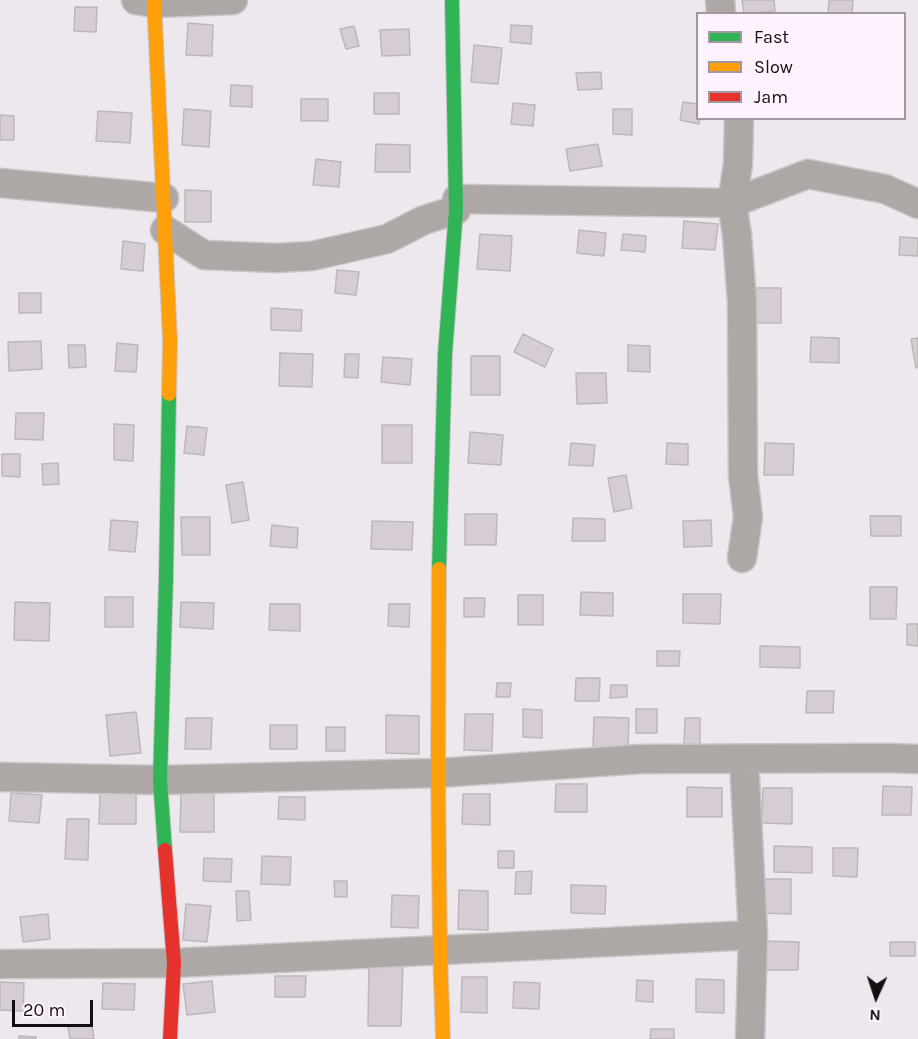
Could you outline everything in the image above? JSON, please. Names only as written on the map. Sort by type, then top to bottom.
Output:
[{"type":"street","points":[[170,1039],[174,963],[160,780],[167,566],[170,340],[164,198],[148,1],[233,0]]},
{"type":"street","points":[[443,1039],[438,773],[439,571],[444,354],[457,205],[452,0]]},
{"type":"street","points":[[739,120],[738,164],[732,203],[742,302],[743,475],[748,517],[742,558]]},
{"type":"street","points":[[165,230],[204,255],[276,258],[312,256],[387,239],[457,205],[732,203],[808,174],[885,189],[918,204]]},
{"type":"street","points":[[0,183],[164,198]]},
{"type":"street","points":[[0,777],[160,780],[438,773],[641,759],[918,759]]},
{"type":"street","points":[[744,759],[753,935],[750,1039]]},
{"type":"street","points":[[0,964],[174,963],[753,935]]},
{"type":"building","points":[[742,0],[774,0],[775,11],[744,12]]},
{"type":"building","points":[[829,0],[853,0],[852,12],[828,12]]},
{"type":"building","points":[[75,7],[97,7],[96,32],[74,31]]},
{"type":"building","points":[[188,23],[213,25],[212,56],[186,55]]},
{"type":"building","points":[[511,25],[532,26],[531,44],[510,42]]},
{"type":"building","points":[[354,26],[359,46],[346,49],[340,29]]},
{"type":"building","points":[[409,29],[410,55],[382,56],[380,30]]},
{"type":"building","points":[[474,45],[502,48],[498,84],[471,82]]},
{"type":"building","points":[[601,72],[602,89],[578,90],[576,73]]},
{"type":"building","points":[[231,85],[252,86],[252,107],[230,106]]},
{"type":"building","points":[[374,93],[399,93],[399,114],[374,114]]},
{"type":"building","points":[[301,99],[328,99],[328,121],[301,121]]},
{"type":"building","points":[[683,102],[696,104],[696,120],[700,120],[699,124],[680,120]]},
{"type":"building","points":[[513,103],[535,105],[533,126],[511,124]]},
{"type":"building","points":[[184,109],[211,111],[209,147],[182,145]]},
{"type":"building","points":[[613,109],[632,109],[632,135],[613,134]]},
{"type":"building","points":[[98,111],[132,113],[130,143],[96,141]]},
{"type":"building","points":[[0,115],[14,116],[14,140],[0,140]]},
{"type":"building","points":[[376,144],[410,145],[410,172],[375,172]]},
{"type":"building","points":[[598,144],[602,166],[570,171],[566,149]]},
{"type":"building","points":[[316,159],[341,162],[339,187],[313,185]]},
{"type":"building","points":[[185,190],[211,191],[211,222],[185,222]]},
{"type":"building","points":[[684,221],[718,224],[715,250],[682,248]]},
{"type":"building","points":[[579,230],[606,233],[604,256],[577,253]]},
{"type":"building","points":[[480,234],[512,236],[510,271],[477,269]]},
{"type":"building","points":[[623,234],[646,236],[645,252],[621,250]]},
{"type":"building","points":[[900,237],[918,238],[918,256],[899,255]]},
{"type":"building","points":[[123,241],[145,244],[143,271],[121,269]]},
{"type":"building","points":[[337,270],[359,272],[356,295],[335,293]]},
{"type":"building","points":[[756,288],[781,288],[781,323],[755,323]]},
{"type":"building","points":[[19,293],[41,293],[41,313],[19,313]]},
{"type":"building","points":[[271,308],[302,310],[301,331],[271,330]]},
{"type":"building","points":[[523,334],[553,349],[545,367],[514,352]]},
{"type":"building","points":[[811,337],[839,338],[839,363],[810,362]]},
{"type":"building","points":[[918,338],[918,367],[916,368],[911,339]]},
{"type":"building","points":[[41,341],[42,369],[9,371],[8,342]]},
{"type":"building","points":[[117,343],[138,345],[136,372],[115,371]]},
{"type":"building","points":[[68,345],[85,345],[86,367],[69,368]]},
{"type":"building","points":[[628,345],[650,346],[650,372],[628,371]]},
{"type":"building","points":[[280,353],[313,354],[312,387],[279,386]]},
{"type":"building","points":[[345,354],[359,354],[358,378],[344,377]]},
{"type":"building","points":[[471,356],[500,356],[500,395],[471,395]]},
{"type":"building","points":[[383,357],[412,359],[410,385],[381,382]]},
{"type":"building","points":[[576,373],[606,373],[607,403],[577,404]]},
{"type":"building","points":[[16,413],[44,413],[43,440],[15,439]]},
{"type":"building","points":[[114,424],[134,425],[133,461],[114,460]]},
{"type":"building","points":[[382,425],[412,425],[412,463],[382,463]]},
{"type":"building","points":[[187,426],[207,428],[204,455],[184,453]]},
{"type":"building","points":[[470,432],[503,435],[501,465],[468,463]]},
{"type":"building","points":[[571,443],[595,445],[593,466],[569,465]]},
{"type":"building","points":[[667,443],[688,444],[688,465],[666,464]]},
{"type":"building","points":[[765,443],[794,444],[793,475],[764,475]]},
{"type":"building","points":[[2,454],[20,454],[20,477],[2,476]]},
{"type":"building","points":[[58,463],[59,484],[43,485],[42,464]]},
{"type":"building","points":[[626,475],[632,508],[614,512],[608,478]]},
{"type":"building","points":[[243,482],[249,520],[232,523],[226,485]]},
{"type":"building","points":[[465,514],[497,514],[496,545],[465,545]]},
{"type":"building","points":[[870,516],[901,516],[901,536],[871,536]]},
{"type":"building","points":[[181,517],[210,517],[210,555],[182,555]]},
{"type":"building","points":[[573,518],[605,519],[605,541],[572,541]]},
{"type":"building","points":[[111,520],[138,522],[135,552],[109,550]]},
{"type":"building","points":[[711,520],[712,546],[684,547],[683,521]]},
{"type":"building","points":[[372,521],[413,522],[412,550],[371,549]]},
{"type":"building","points":[[272,525],[298,528],[297,548],[270,546]]},
{"type":"building","points":[[870,587],[897,587],[896,619],[870,619]]},
{"type":"building","points":[[581,592],[613,593],[613,616],[580,615]]},
{"type":"building","points":[[683,594],[721,594],[720,624],[683,623]]},
{"type":"building","points":[[518,595],[543,595],[543,625],[518,625]]},
{"type":"building","points":[[105,597],[133,597],[133,627],[105,627]]},
{"type":"building","points":[[464,598],[485,598],[484,617],[464,617]]},
{"type":"building","points":[[15,602],[50,603],[49,641],[14,640]]},
{"type":"building","points":[[181,602],[214,603],[213,629],[180,627]]},
{"type":"building","points":[[270,604],[300,604],[300,631],[269,630]]},
{"type":"building","points":[[389,604],[410,604],[409,627],[388,626]]},
{"type":"building","points":[[907,624],[918,624],[918,646],[907,645]]},
{"type":"building","points":[[760,646],[800,647],[800,668],[760,667]]},
{"type":"building","points":[[657,651],[680,651],[679,666],[657,666]]},
{"type":"building","points":[[576,678],[600,678],[599,701],[575,701]]},
{"type":"building","points":[[497,683],[511,683],[510,697],[496,697]]},
{"type":"building","points":[[611,685],[627,685],[627,697],[610,698]]},
{"type":"building","points":[[807,691],[834,691],[833,713],[806,713]]},
{"type":"building","points":[[523,709],[542,710],[542,738],[523,737]]},
{"type":"building","points":[[636,709],[657,709],[657,733],[636,733]]},
{"type":"building","points":[[136,712],[141,753],[110,756],[106,715]]},
{"type":"building","points":[[465,714],[493,714],[492,751],[464,750]]},
{"type":"building","points":[[386,715],[419,716],[419,754],[386,753]]},
{"type":"building","points":[[594,717],[629,718],[628,749],[593,748]]},
{"type":"building","points":[[186,718],[212,718],[211,749],[185,749]]},
{"type":"building","points":[[685,718],[700,718],[700,745],[684,744]]},
{"type":"building","points":[[270,725],[297,725],[297,749],[270,749]]},
{"type":"building","points":[[326,727],[345,727],[345,751],[326,751]]},
{"type":"building","points":[[556,784],[587,784],[587,812],[555,812]]},
{"type":"building","points":[[883,786],[912,787],[911,815],[882,815]]},
{"type":"building","points":[[687,787],[722,788],[722,817],[687,817]]},
{"type":"building","points":[[763,788],[792,788],[792,824],[762,823]]},
{"type":"building","points":[[181,792],[214,792],[214,832],[180,832]]},
{"type":"building","points":[[11,793],[42,795],[39,823],[9,821]]},
{"type":"building","points":[[100,793],[136,794],[136,824],[99,824]]},
{"type":"building","points":[[463,794],[490,794],[490,825],[462,824]]},
{"type":"building","points":[[279,797],[305,797],[305,820],[278,819]]},
{"type":"building","points":[[67,819],[89,819],[88,860],[65,859]]},
{"type":"building","points":[[774,846],[812,847],[812,873],[774,872]]},
{"type":"building","points":[[833,848],[858,848],[857,877],[833,876]]},
{"type":"building","points":[[498,851],[514,851],[514,868],[498,868]]},
{"type":"building","points":[[262,856],[291,857],[290,885],[261,884]]},
{"type":"building","points":[[204,858],[232,859],[231,882],[203,881]]},
{"type":"building","points":[[532,871],[531,894],[515,894],[516,872]]},
{"type":"building","points":[[763,879],[791,879],[791,914],[763,913]]},
{"type":"building","points":[[334,881],[347,881],[347,897],[335,897]]},
{"type":"building","points":[[571,885],[606,886],[605,914],[571,913]]},
{"type":"building","points":[[459,890],[488,891],[488,930],[458,929]]},
{"type":"building","points":[[236,891],[249,891],[251,920],[237,921]]},
{"type":"building","points":[[392,895],[419,896],[418,928],[391,927]]},
{"type":"building","points":[[186,904],[211,906],[207,942],[183,940]]},
{"type":"building","points":[[48,914],[50,939],[23,942],[20,917]]},
{"type":"building","points":[[763,941],[799,942],[798,970],[763,970]]},
{"type":"building","points":[[890,942],[915,942],[915,956],[890,956]]},
{"type":"building","points":[[369,961],[403,962],[401,1026],[368,1026]]},
{"type":"building","points":[[275,976],[306,976],[305,997],[275,997]]},
{"type":"building","points":[[462,977],[487,977],[487,1013],[461,1012]]},
{"type":"building","points":[[696,979],[724,980],[724,1013],[696,1012]]},
{"type":"building","points":[[637,980],[653,981],[653,1002],[636,1001]]},
{"type":"building","points":[[212,981],[215,1012],[187,1015],[183,984]]},
{"type":"building","points":[[0,982],[24,983],[23,1011],[0,1010]]},
{"type":"building","points":[[514,982],[540,983],[539,1009],[513,1008]]},
{"type":"building","points":[[103,983],[135,984],[134,1010],[102,1009]]},
{"type":"building","points":[[92,1024],[94,1039],[70,1039],[68,1027]]},
{"type":"building","points":[[651,1029],[674,1029],[674,1039],[650,1039]]},
{"type":"building","points":[[19,1036],[36,1037],[36,1039],[19,1039]]},
{"type":"traffic: fast","points":[[439,569],[445,354],[456,210],[452,0]]},
{"type":"traffic: fast","points":[[165,850],[160,780],[169,394]]},
{"type":"traffic: slow","points":[[154,0],[170,340],[169,394]]},
{"type":"traffic: slow","points":[[439,569],[438,773],[443,1039]]},
{"type":"traffic: jam","points":[[165,850],[174,963],[170,1039]]}]
